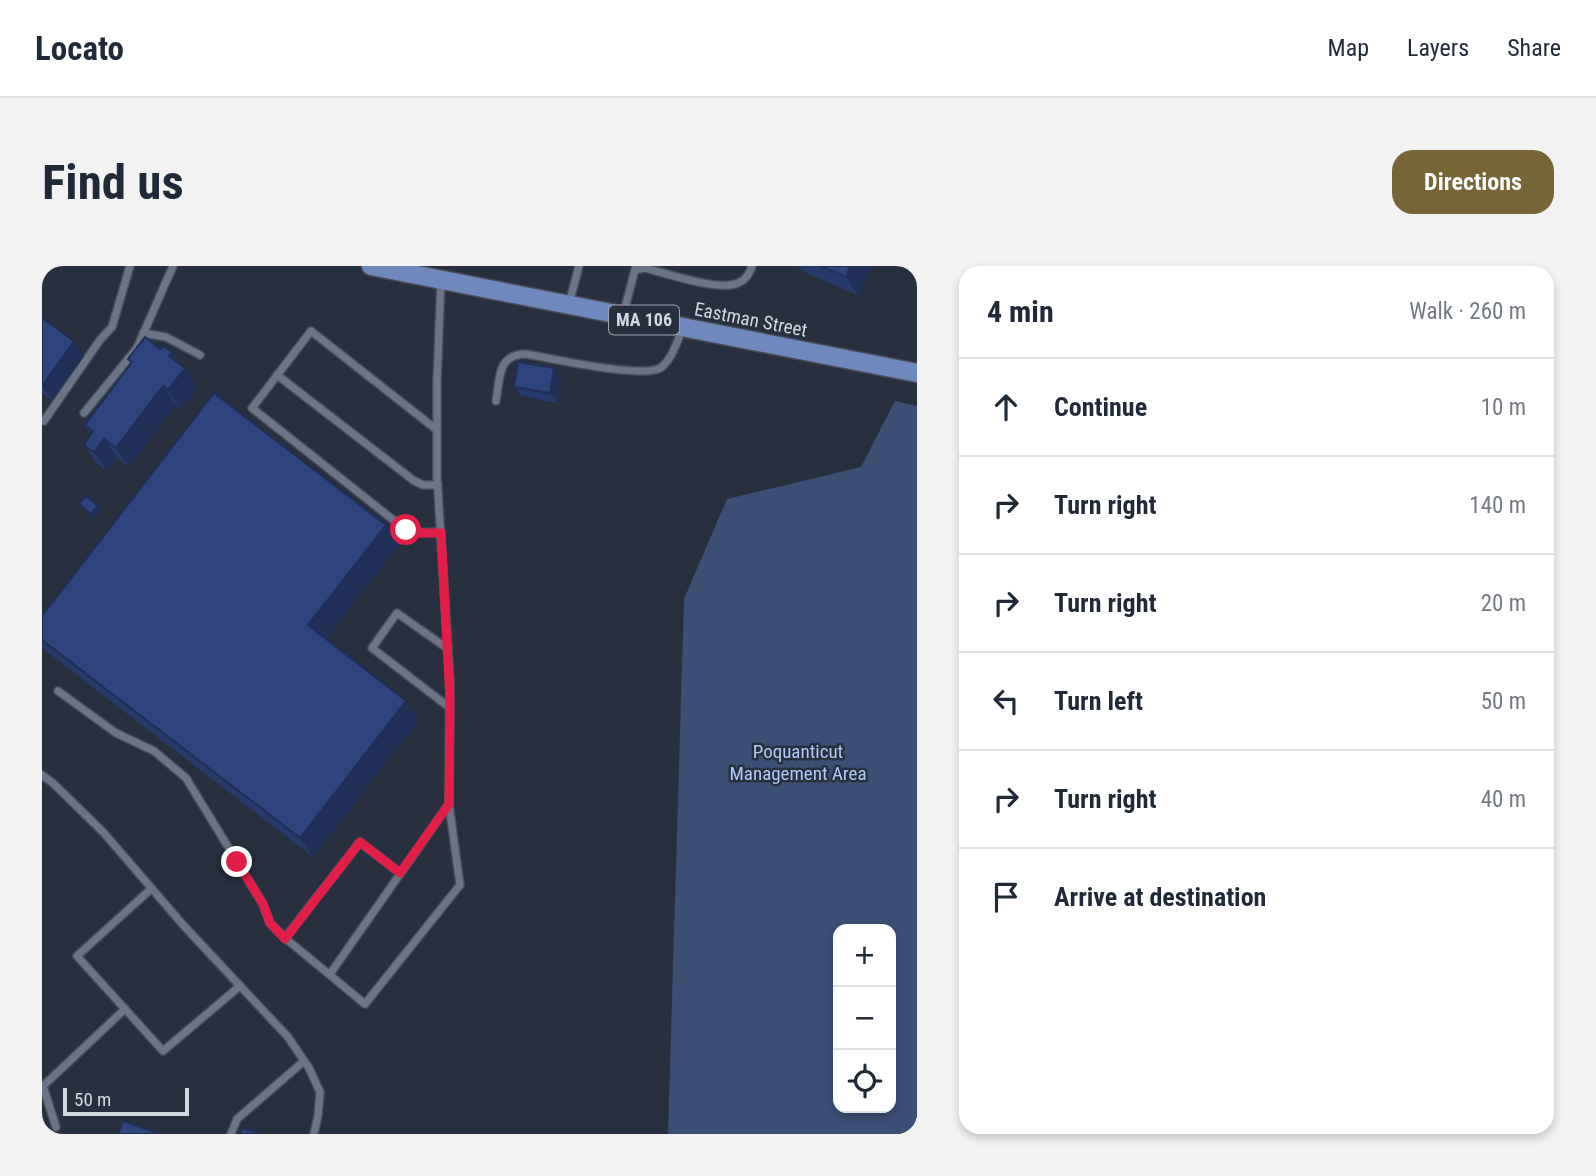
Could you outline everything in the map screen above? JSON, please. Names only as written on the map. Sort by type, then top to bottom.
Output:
[{"type":"main road","name":"Eastman Street","points":[[371,266],[917,373]]},
{"type":"lane","points":[[44,421],[100,340],[112,327],[130,266]]},
{"type":"lane","points":[[84,413],[137,348],[173,266]]},
{"type":"lane","points":[[569,305],[579,266]]},
{"type":"lane","points":[[623,315],[636,268],[720,286],[738,283],[749,274],[752,266]]},
{"type":"lane","points":[[58,691],[116,733],[154,751],[186,778],[263,904],[270,923],[285,939],[365,1004],[460,885],[449,804],[448,649],[436,430],[441,280]]},
{"type":"lane","points":[[496,401],[503,363],[517,354],[648,372],[660,369],[669,359],[683,327]]},
{"type":"lane","points":[[436,430],[311,331],[252,408],[406,530],[413,533],[441,533]]},
{"type":"lane","points":[[143,333],[166,337],[200,355]]},
{"type":"lane","points":[[277,375],[413,480],[423,485],[438,485]]},
{"type":"lane","points":[[448,649],[397,613],[372,648],[450,708]]},
{"type":"lane","points":[[42,775],[104,833],[151,889],[288,1037],[304,1060],[320,1092],[314,1134]]},
{"type":"lane","points":[[330,974],[449,804]]},
{"type":"lane","points":[[285,939],[360,842],[400,873]]},
{"type":"lane","points":[[151,889],[77,956],[163,1051],[240,986]]},
{"type":"lane","points":[[56,1127],[43,1086],[125,1009]]},
{"type":"lane","points":[[230,1134],[237,1119],[304,1060]]},
{"type":"green space","name":"Poquanticut Management Area","points":[[895,401],[917,406],[917,1134],[668,1134],[684,599],[727,499],[861,467]]},
{"type":"building","points":[[821,266],[850,266],[846,277]]},
{"type":"building","points":[[42,318],[74,341],[42,386]]},
{"type":"building","points":[[145,337],[160,349],[163,346],[172,352],[169,356],[185,368],[168,390],[163,386],[116,448],[104,439],[94,452],[84,445],[93,431],[85,425],[132,362],[128,359]]},
{"type":"building","points":[[518,362],[554,368],[550,393],[514,387]]},
{"type":"building","points":[[214,393],[386,525],[308,625],[406,701],[300,838],[42,640],[42,616]]},
{"type":"building","points":[[86,496],[98,506],[91,514],[79,504]]},
{"type":"building","points":[[123,1121],[160,1134],[118,1134]]},
{"type":"building","points":[[242,1128],[262,1134],[241,1134]]},
{"type":"route","points":[[237,862],[263,904],[270,923],[285,939],[360,842],[400,873],[449,804],[450,700],[441,533],[413,533],[406,530]]}]
